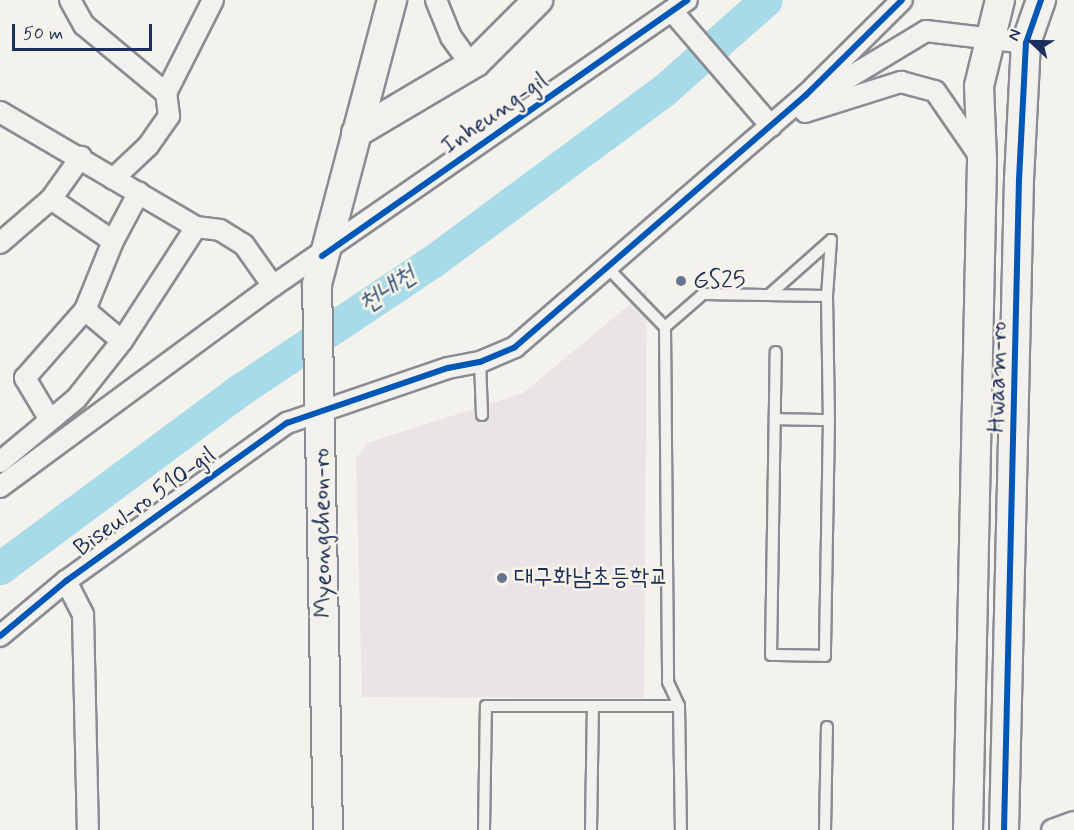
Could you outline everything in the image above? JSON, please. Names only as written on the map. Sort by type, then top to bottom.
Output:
[{"type":"main road","name":"Myeongcheon-ro","points":[[328,830],[320,412],[316,377],[317,284],[322,256],[392,0]]},
{"type":"main road","points":[[356,133],[471,65],[538,0]]},
{"type":"main road","name":"Hwaam-ro","points":[[968,830],[982,160],[979,86],[988,38],[1000,0]]},
{"type":"main road","name":"Hwaam-ro","points":[[1004,830],[1019,180],[1026,43],[1041,0]]},
{"type":"street","points":[[70,0],[84,25],[166,93]]},
{"type":"street","points":[[113,179],[148,146],[169,116],[166,93],[213,0]]},
{"type":"street","points":[[436,0],[451,37],[471,65]]},
{"type":"street","points":[[775,122],[902,0]]},
{"type":"street","points":[[680,6],[775,122]]},
{"type":"street","name":"Inheung-gil","points":[[0,487],[78,427],[273,286],[322,256],[680,6]]},
{"type":"street","points":[[775,122],[926,31],[1026,43]]},
{"type":"street","points":[[775,122],[901,82],[935,91],[982,160]]},
{"type":"street","points":[[0,112],[81,157],[113,179],[196,227],[220,230],[244,245],[273,286]]},
{"type":"street","name":"Biseul-ro 510-gil","points":[[0,636],[66,581],[278,429],[320,412],[448,368],[480,362],[515,347],[775,122]]},
{"type":"street","points":[[0,243],[51,199],[81,157]]},
{"type":"street","points":[[78,427],[58,415],[25,378],[85,310],[113,241],[139,192]]},
{"type":"street","points":[[51,199],[113,241]]},
{"type":"street","points":[[0,462],[58,415],[122,341],[196,227]]},
{"type":"street","points":[[85,310],[122,341]]},
{"type":"street","points":[[66,581],[83,615],[88,830]]},
{"type":"street","points":[[1052,830],[1074,822]]},
{"type":"lane","points":[[770,295],[831,240],[827,296],[829,420],[825,656],[771,655],[776,352]]},
{"type":"lane","points":[[606,266],[665,327],[668,682],[678,706],[681,830]]},
{"type":"lane","points":[[665,327],[703,294],[827,296]]},
{"type":"lane","points":[[480,362],[482,416]]},
{"type":"lane","points":[[775,419],[829,420]]},
{"type":"lane","points":[[484,830],[486,706],[678,706]]},
{"type":"lane","points":[[591,830],[593,706]]},
{"type":"lane","points":[[825,830],[827,727]]},
{"type":"shaded area","name":"대구화남초등학교","points":[[647,290],[644,698],[362,697],[356,459],[367,443],[523,393]]},
{"type":"waterway","name":"천내천","points":[[0,568],[240,390],[433,261],[663,91],[766,0]]},
{"type":"cycle path","points":[[322,256],[687,0]]},
{"type":"cycle path","points":[[0,636],[66,581],[287,423],[448,368],[480,362],[515,347],[806,95],[902,0]]},
{"type":"cycle path","points":[[1004,830],[1019,180],[1026,43],[1041,0]]},
{"type":"place","name":"GS25","points":[[681,281]]},
{"type":"place","name":"대구화남초등학교","points":[[502,578]]}]
